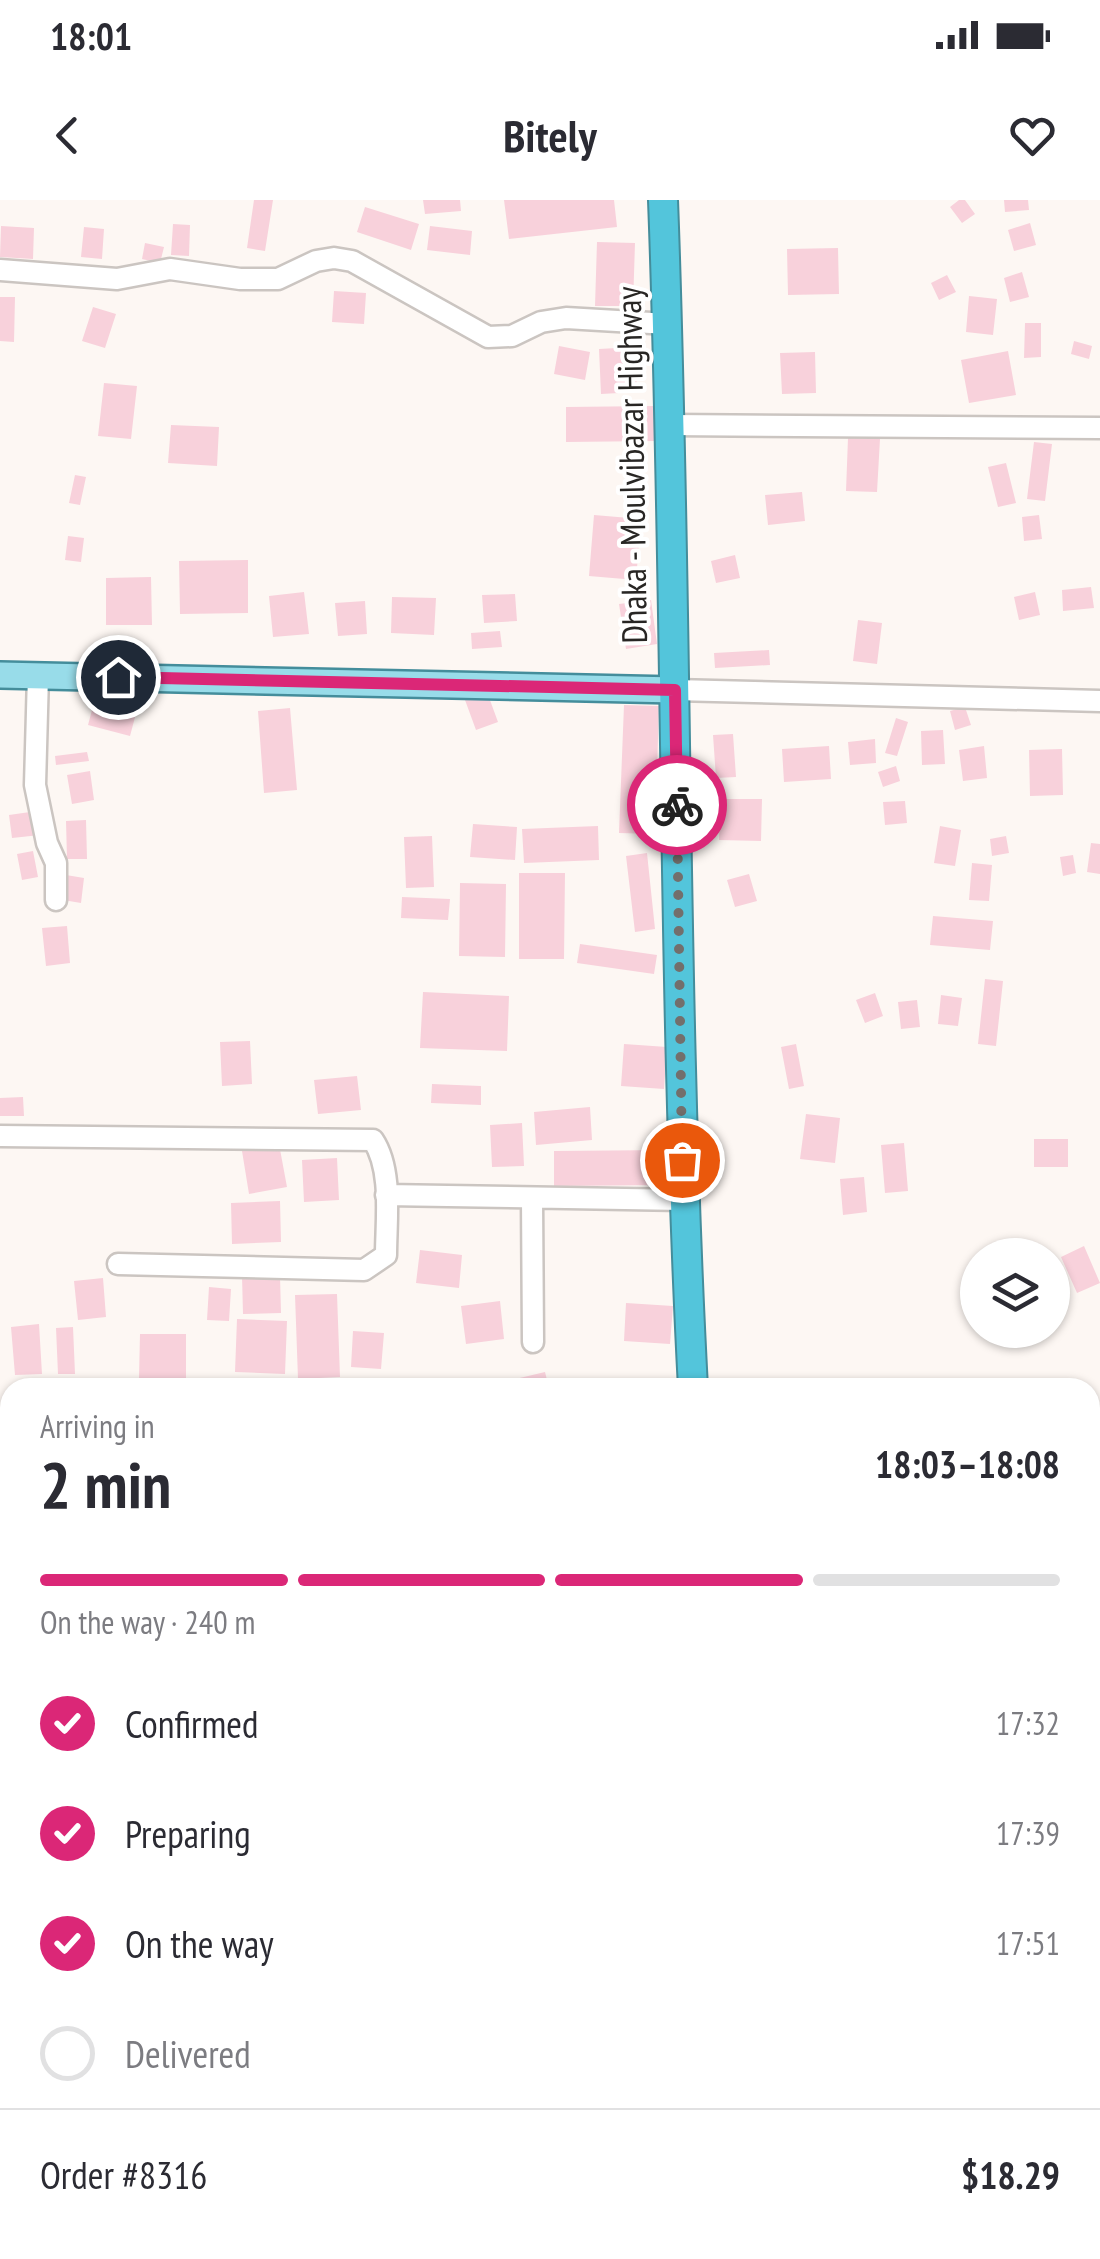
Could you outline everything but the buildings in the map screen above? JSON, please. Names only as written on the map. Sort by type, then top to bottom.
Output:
[{"type":"highway","name":"Dhaka - Moulvibazar Highway","points":[[663,200],[683,1200],[692,1378]]},
{"type":"main road","points":[[0,675],[675,690]]},
{"type":"street","points":[[0,270],[117,279],[170,269],[240,279],[278,279],[316,261],[334,258],[352,261],[488,337],[512,336],[540,322],[566,318],[668,324]]},
{"type":"street","points":[[670,425],[1100,428]]},
{"type":"street","points":[[38,675],[36,784],[47,843],[56,863],[56,900]]},
{"type":"street","points":[[675,690],[1100,702]]},
{"type":"street","points":[[0,1136],[373,1140],[381,1152],[386,1255],[364,1270],[118,1264]]},
{"type":"street","points":[[386,1195],[683,1200]]},
{"type":"street","points":[[532,1199],[533,1342]]},
{"type":"way so far","points":[[677,805],[682,1160]]},
{"type":"route","points":[[118,677],[675,690],[677,805]]}]
